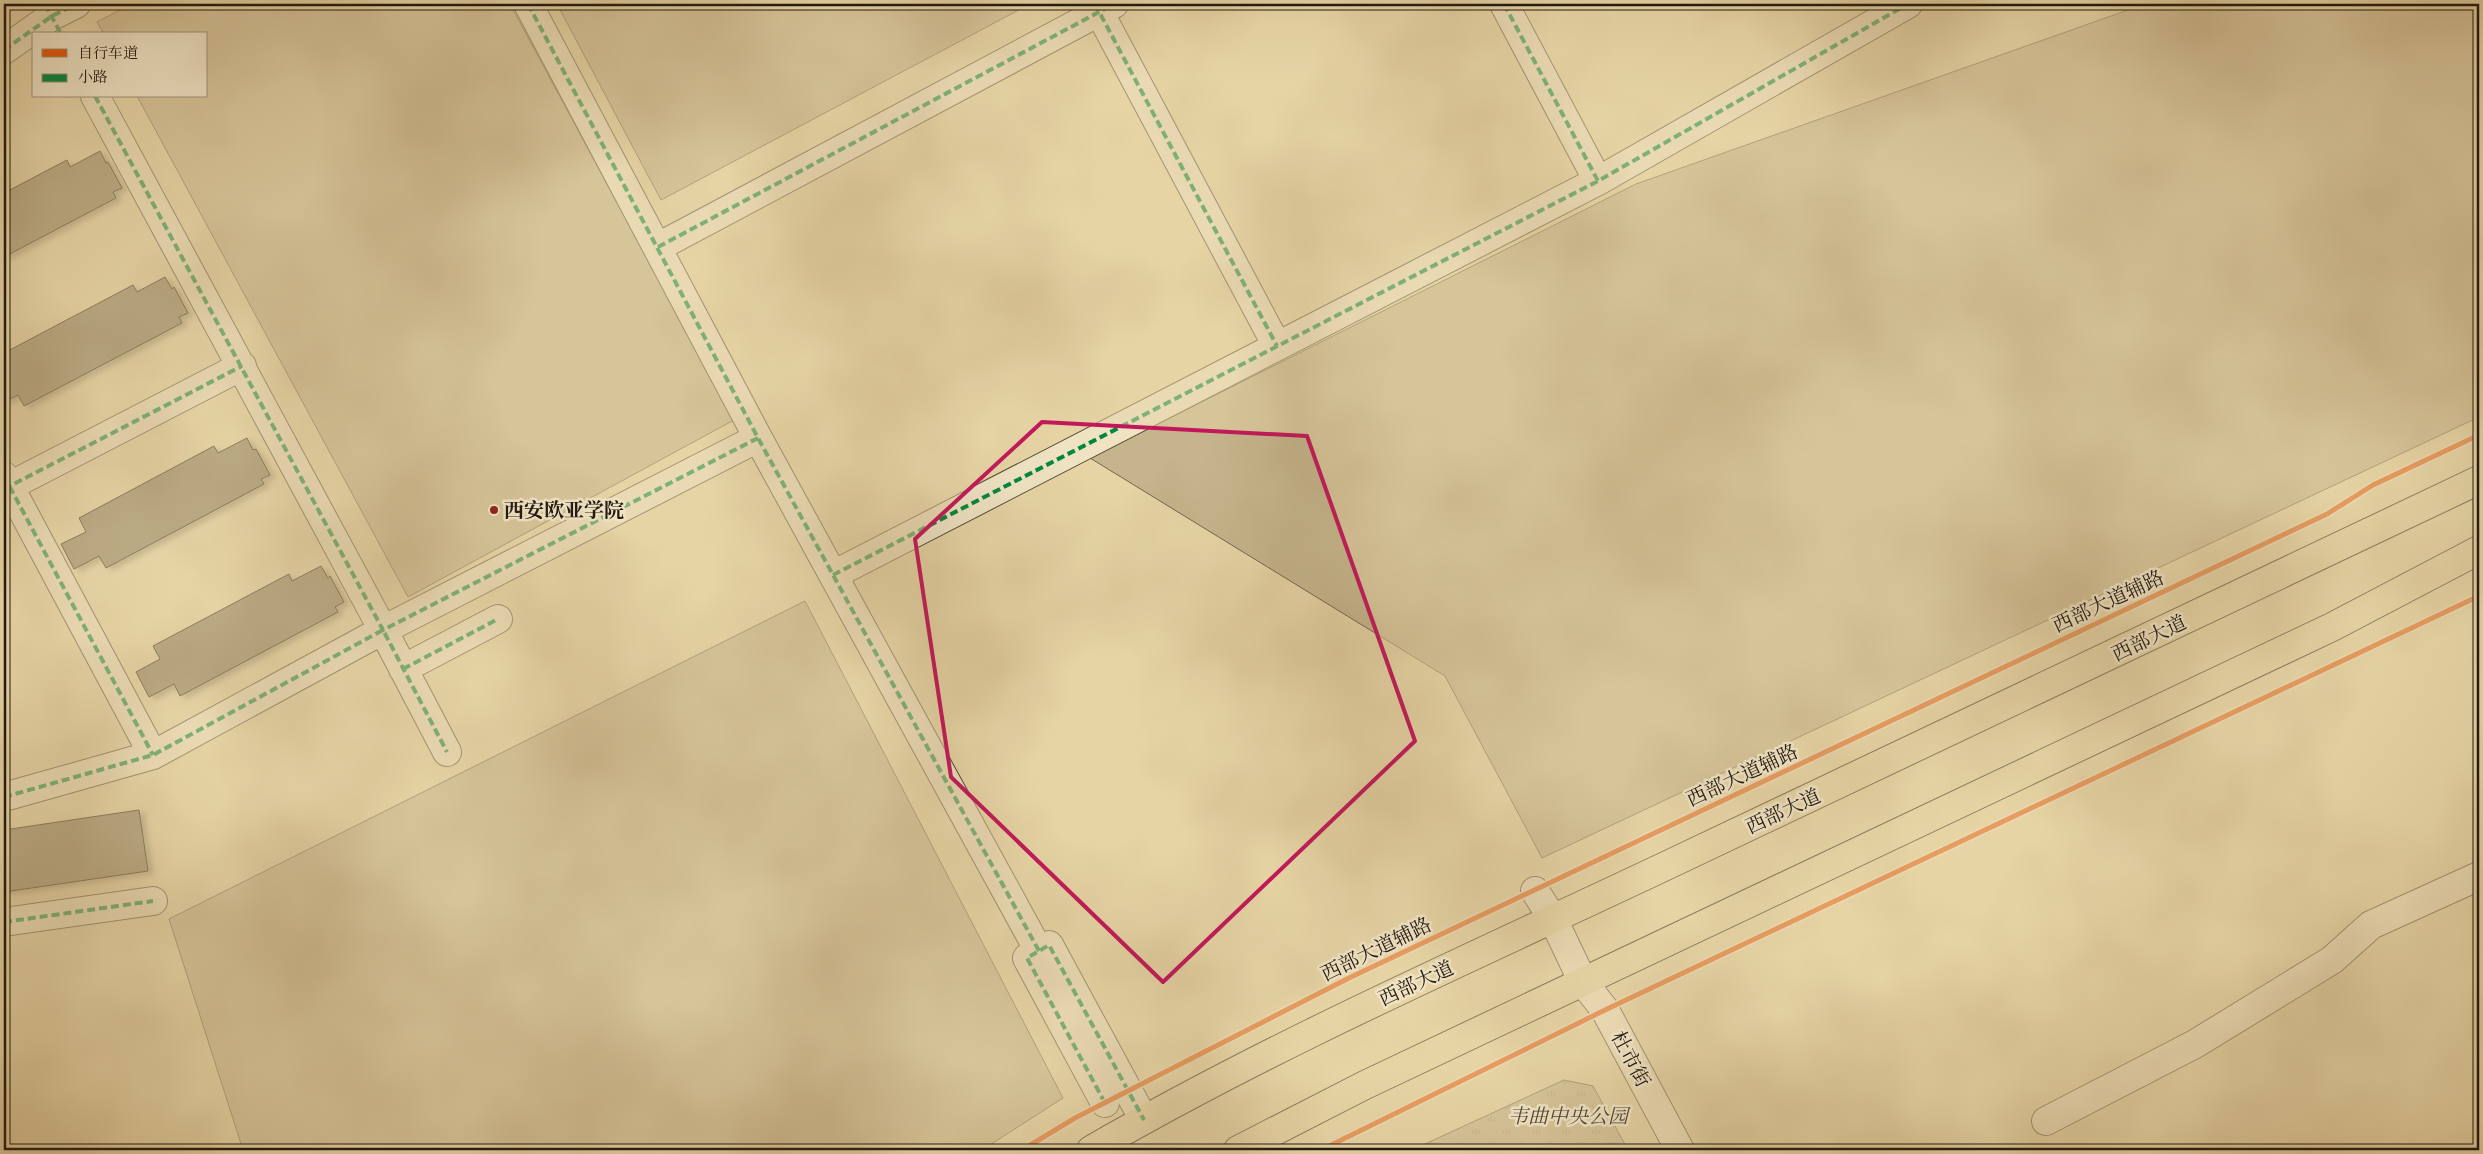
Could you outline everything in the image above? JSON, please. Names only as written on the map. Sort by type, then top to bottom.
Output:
[{"type":"main road","name":"西部大道","points":[[1091,1150],[1308,1033],[2027,696],[2479,480]]},
{"type":"main road","points":[[1238,1150],[1365,1085],[2323,632],[2479,550]]},
{"type":"street","points":[[4,50],[76,4]]},
{"type":"street","points":[[528,4],[658,246],[758,438],[1039,951]]},
{"type":"street","points":[[1504,4],[1598,181]]},
{"type":"street","points":[[833,575],[1598,181],[1908,4]]},
{"type":"street","points":[[658,246],[1102,6],[1277,346]]},
{"type":"street","points":[[96,98],[242,366],[446,752]]},
{"type":"street","points":[[153,755],[6,484],[242,366]]},
{"type":"street","points":[[4,797],[153,755],[383,630],[758,438]]},
{"type":"street","points":[[403,669],[498,619]]},
{"type":"street","points":[[2046,1121],[2195,1044],[2332,960],[2371,925],[2479,876]]},
{"type":"street","name":"杜市街","points":[[1535,891],[1553,919],[1583,982],[1605,1010],[1680,1150]]},
{"type":"street","points":[[4,922],[153,901]]},
{"type":"street","points":[[1106,1103],[1026,958],[1049,945],[1144,1120]]},
{"type":"highlighted area","points":[[1042,422],[1307,436],[1415,741],[1163,982],[951,777],[915,539]]},
{"type":"green space","points":[[131,4],[510,4],[734,420],[408,597],[138,98],[208,98],[208,32],[103,32],[97,22]]},
{"type":"green space","points":[[557,4],[1030,4],[661,200]]},
{"type":"green space","points":[[2145,4],[2479,4],[2479,417],[1542,858],[1445,676],[1090,458],[1636,184]]},
{"type":"green space","points":[[805,601],[1063,1098],[982,1150],[243,1150],[169,919]]},
{"type":"green space","name":"韦曲中央公园","points":[[1564,1080],[1593,1086],[1628,1150],[1412,1150]]},
{"type":"building","points":[[100,151],[122,188],[113,192],[116,198],[4,257],[4,193],[67,160],[70,167]]},
{"type":"building","points":[[165,277],[172,289],[174,287],[188,313],[179,317],[182,323],[24,406],[18,395],[4,402],[4,353],[133,285],[137,292]]},
{"type":"building","points":[[247,438],[253,450],[256,449],[270,475],[261,479],[264,484],[106,568],[99,556],[74,569],[61,544],[86,532],[79,518],[214,446],[218,453]]},
{"type":"building","points":[[321,566],[328,578],[330,576],[344,602],[335,607],[338,612],[180,696],[174,684],[149,697],[136,672],[160,659],[153,646],[289,574],[292,581]]},
{"type":"building","points":[[139,810],[148,871],[4,892],[4,830]]},
{"type":"marked path","points":[[45,4],[60,32]]},
{"type":"marked path","points":[[4,50],[52,16],[76,4]]},
{"type":"marked path","points":[[528,4],[758,438],[1039,951]]},
{"type":"marked path","points":[[1095,4],[1277,346]]},
{"type":"marked path","points":[[658,247],[1114,4]]},
{"type":"marked path","points":[[1504,4],[1598,181],[1908,4]]},
{"type":"marked path","points":[[96,98],[383,630],[758,438]]},
{"type":"marked path","points":[[833,575],[1598,181]]},
{"type":"marked path","points":[[4,489],[242,366]]},
{"type":"marked path","points":[[4,476],[153,755]]},
{"type":"marked path","points":[[403,669],[498,619]]},
{"type":"marked path","points":[[4,797],[153,755],[383,630],[447,752]]},
{"type":"marked path","points":[[4,922],[153,901]]},
{"type":"marked path","points":[[1105,1103],[1027,958],[1049,945],[1144,1120]]},
{"type":"cycle path","name":"西部大道辅路","points":[[1022,1150],[1075,1118],[1349,978],[2327,514],[2373,485],[2479,435]]},
{"type":"cycle path","points":[[1321,1150],[1605,1010],[2479,596]]},
{"type":"place","name":"西安欧亚学院","points":[[494,510]]}]
